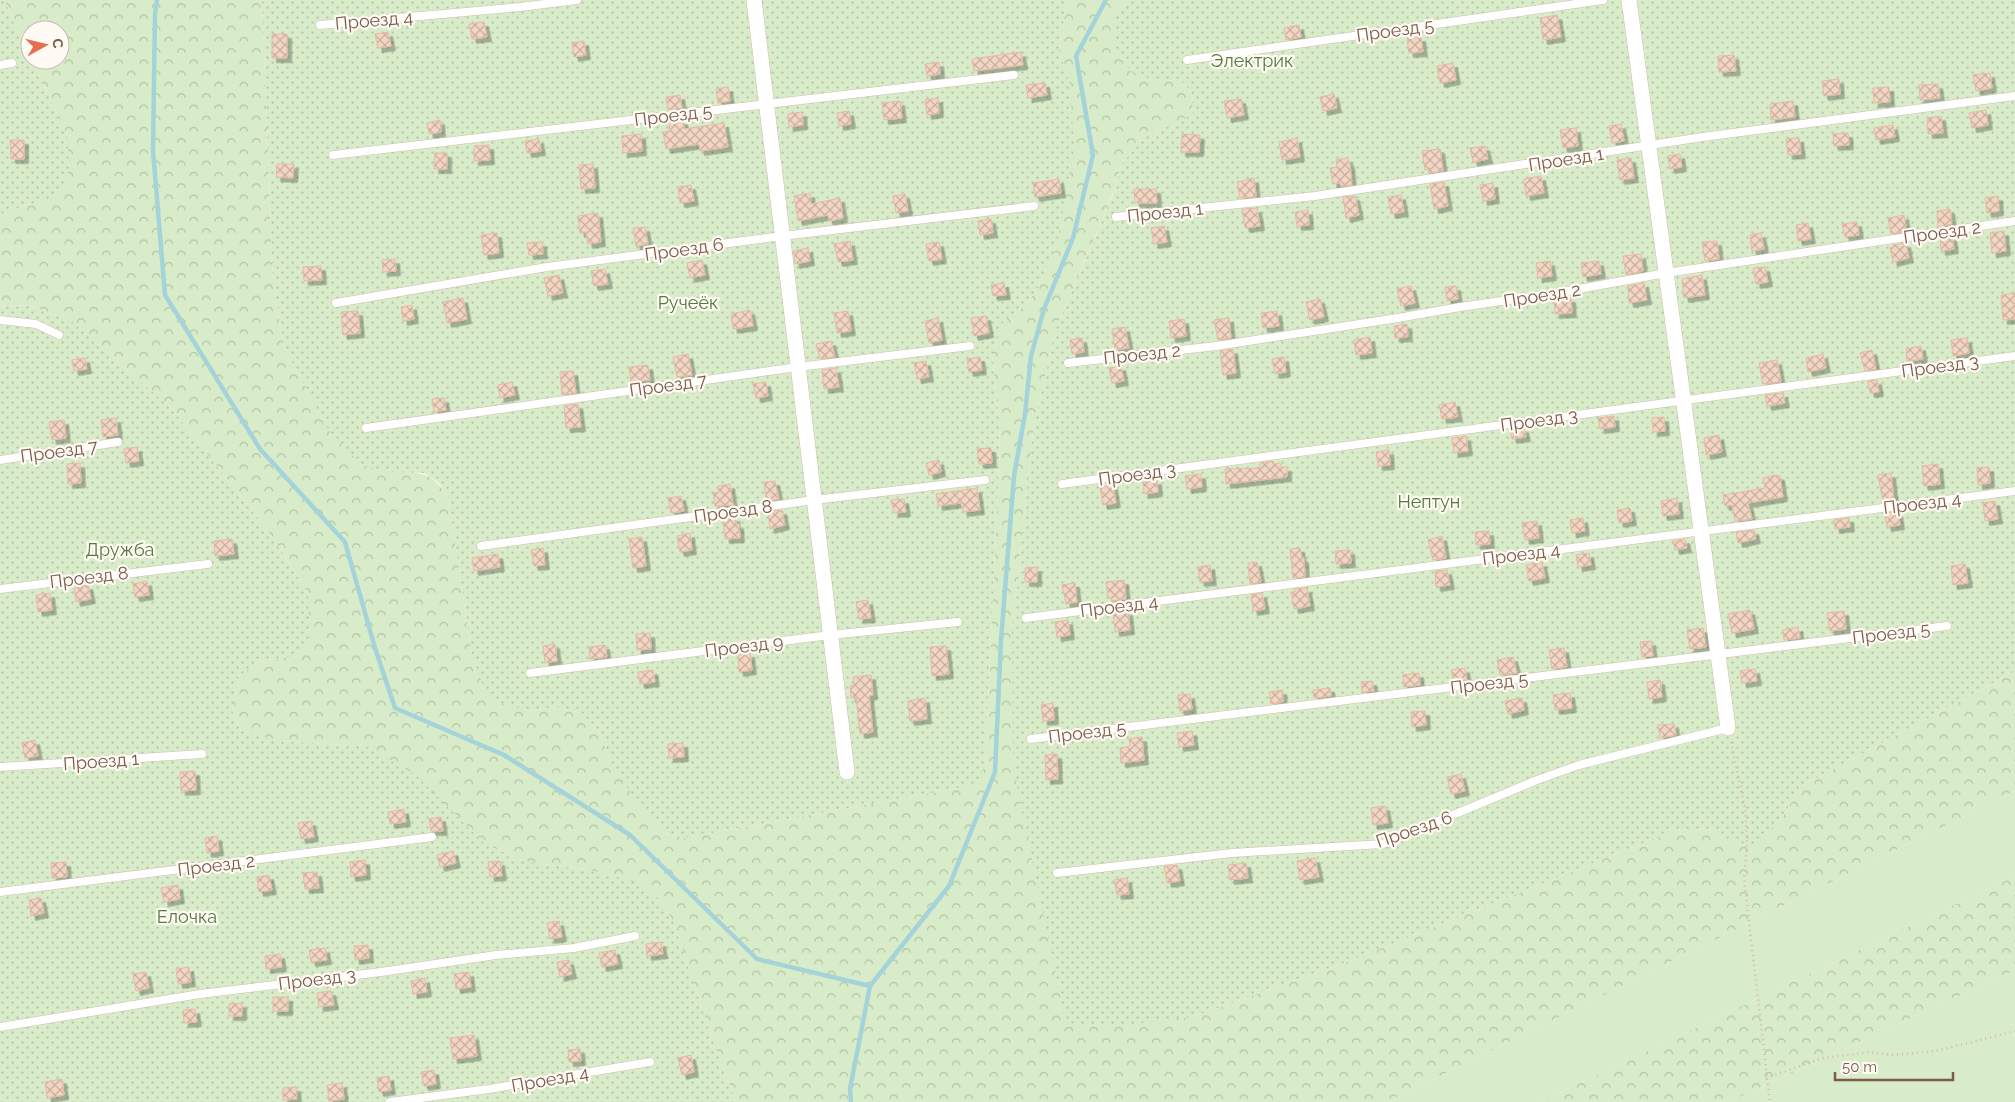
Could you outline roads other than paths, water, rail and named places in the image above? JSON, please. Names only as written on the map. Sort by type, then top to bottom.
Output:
[{"type":"street","points":[[754,0],[847,772]]},
{"type":"street","points":[[1629,0],[1728,728]]},
{"type":"lane","name":"Проезд 4","points":[[320,25],[577,0]]},
{"type":"lane","name":"Проезд 5","points":[[1187,60],[1603,0]]},
{"type":"lane","points":[[0,65],[12,63]]},
{"type":"lane","name":"Проезд 5","points":[[332,155],[1014,75]]},
{"type":"lane","name":"Проезд 1","points":[[1116,216],[1315,196],[1703,138],[2015,96]]},
{"type":"lane","name":"Проезд 6","points":[[336,303],[548,267],[782,236],[1034,206]]},
{"type":"lane","name":"Проезд 2","points":[[1068,362],[1216,346],[1460,307],[1556,294],[1666,273],[2015,221]]},
{"type":"lane","points":[[0,320],[36,324],[59,335]]},
{"type":"lane","name":"Проезд 7","points":[[366,428],[798,367],[970,346]]},
{"type":"lane","name":"Проезд 3","points":[[1062,484],[2015,356]]},
{"type":"lane","name":"Проезд 7","points":[[0,460],[118,442]]},
{"type":"lane","name":"Проезд 8","points":[[481,546],[814,500],[984,480]]},
{"type":"lane","name":"Проезд 4","points":[[1026,618],[2015,491]]},
{"type":"lane","name":"Проезд 8","points":[[0,588],[208,564]]},
{"type":"lane","name":"Проезд 9","points":[[530,673],[830,635],[958,622]]},
{"type":"lane","name":"Проезд 5","points":[[1030,739],[1947,626]]},
{"type":"lane","name":"Проезд 6","points":[[1057,873],[1232,853],[1383,844],[1537,780],[1579,765],[1728,728]]},
{"type":"lane","name":"Проезд 1","points":[[0,767],[202,754]]},
{"type":"lane","name":"Проезд 2","points":[[0,892],[432,837]]},
{"type":"lane","name":"Проезд 3","points":[[0,1027],[200,994],[371,973],[496,955],[574,948],[635,936]]},
{"type":"lane","name":"Проезд 4","points":[[390,1102],[489,1089],[650,1062]]},
{"type":"waterway","points":[[157,0],[155,14],[153,151],[165,295],[260,449],[345,542],[375,648],[395,708],[504,755],[630,835],[757,959],[870,986]]},
{"type":"waterway","points":[[851,1102],[850,1089],[870,986],[949,886],[995,772],[1001,640],[1014,476],[1025,414],[1031,356],[1044,309],[1073,238],[1093,155],[1076,56],[1106,0]]},
{"type":"park label","name":"Электрик","points":[[1252,60]]},
{"type":"park label","name":"Ручеёк","points":[[688,302]]},
{"type":"park label","name":"Нептун","points":[[1429,501]]},
{"type":"park label","name":"Дружба","points":[[120,549]]},
{"type":"park label","name":"Елочка","points":[[187,916]]}]
